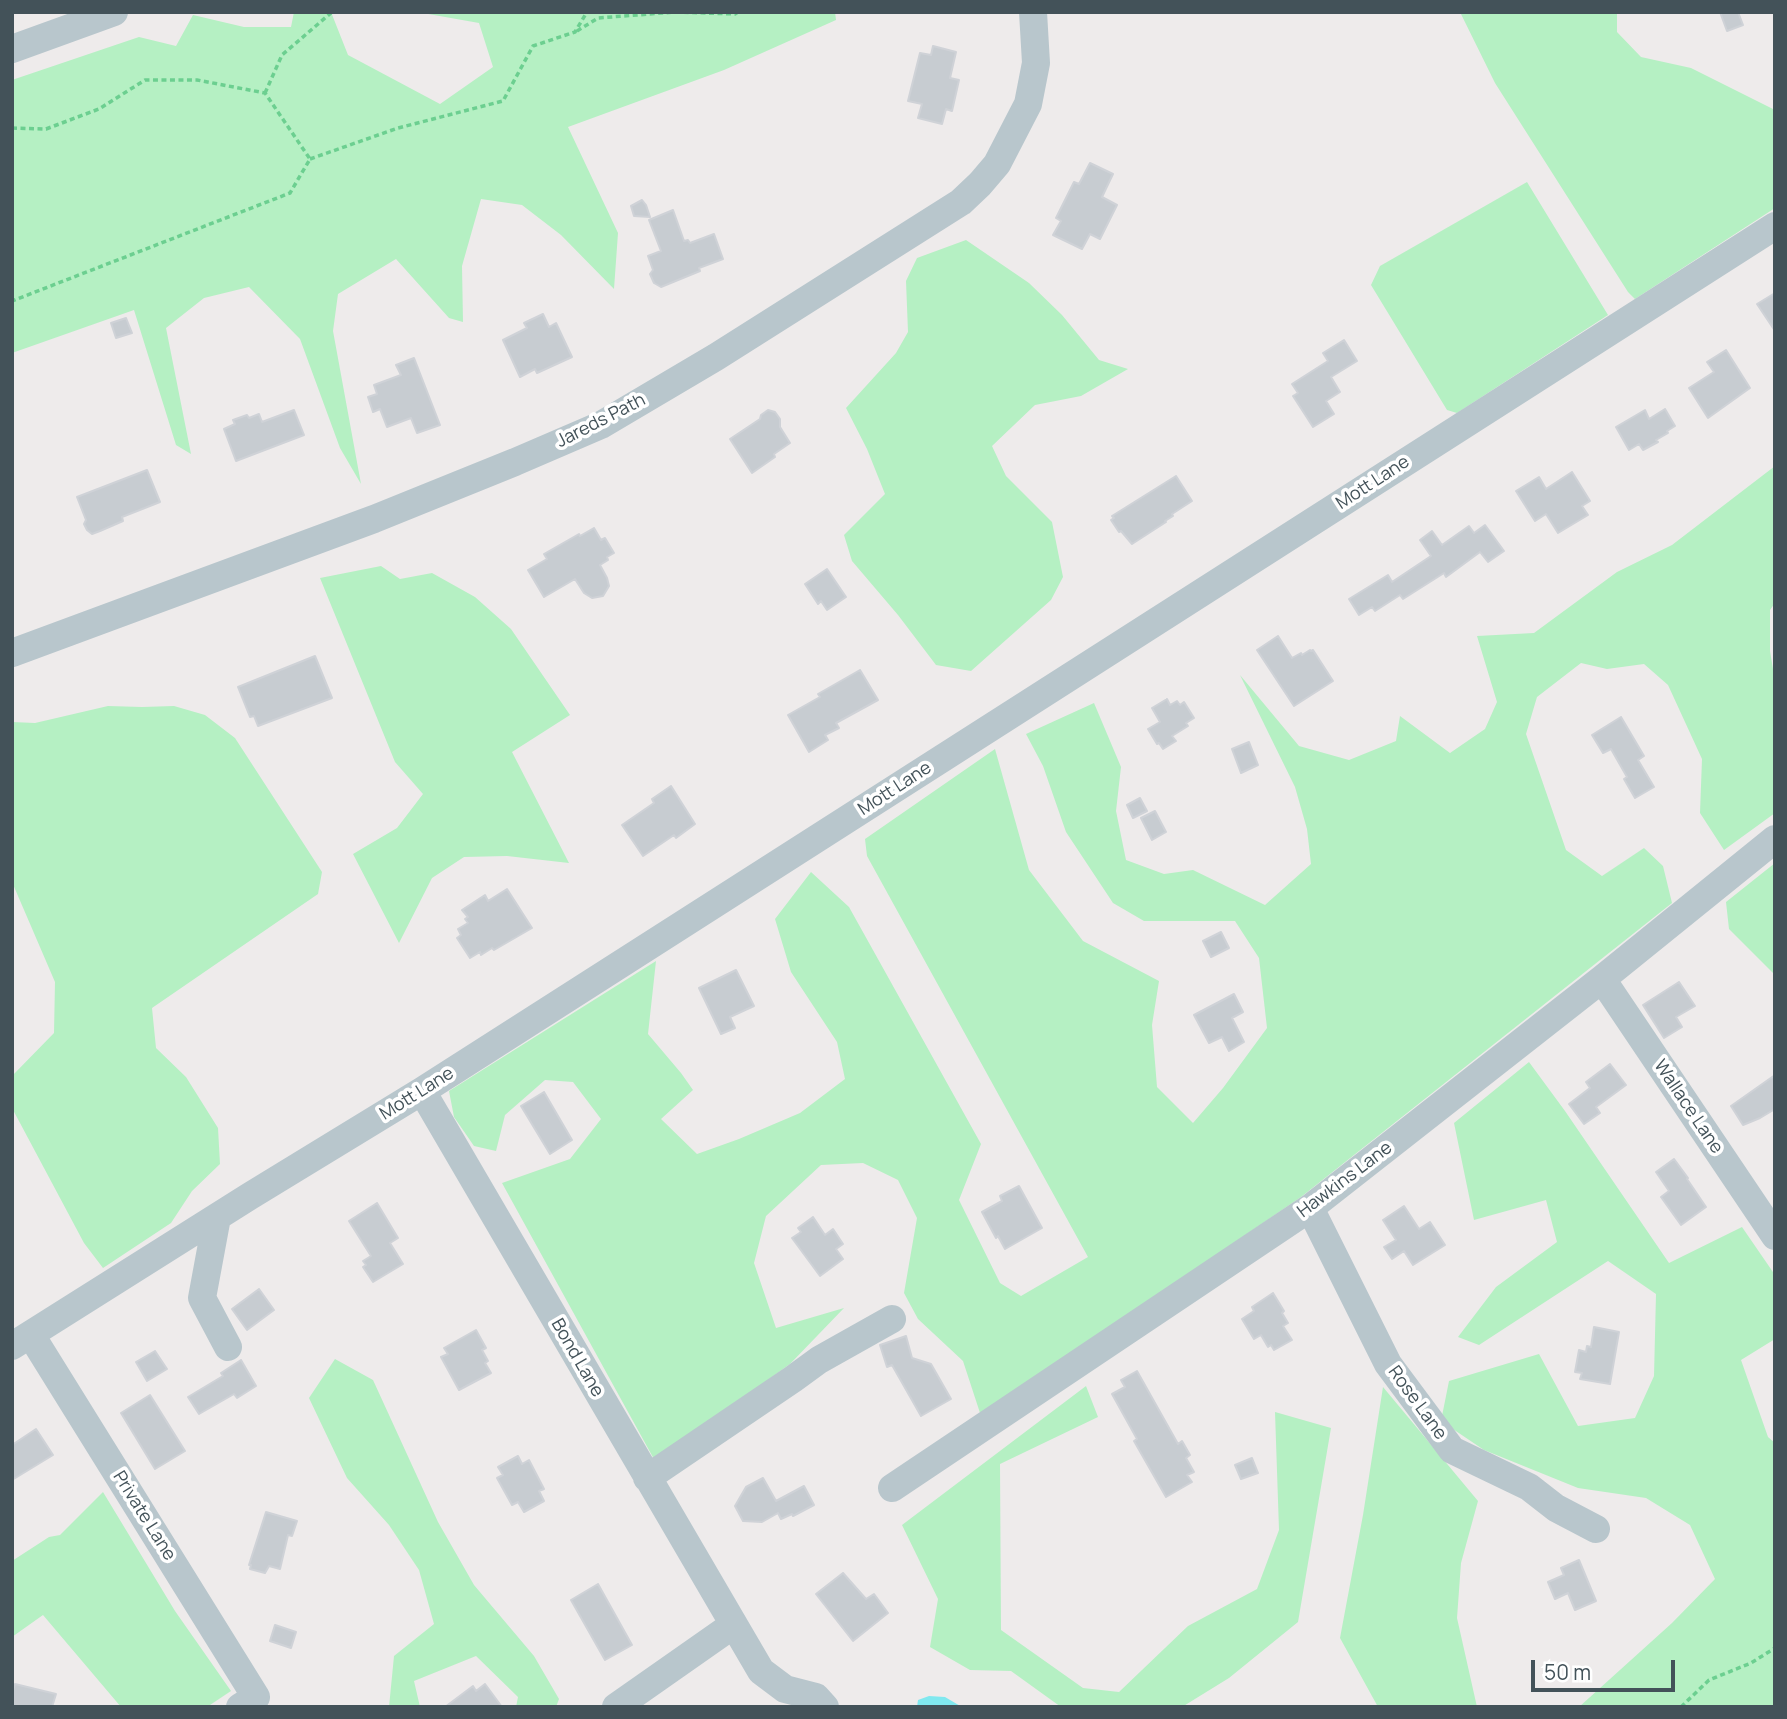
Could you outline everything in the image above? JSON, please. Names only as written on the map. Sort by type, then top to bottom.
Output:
[{"type":"street","points":[[12,49],[114,12]]},
{"type":"street","name":"Jareds Path","points":[[12,653],[374,519],[601,425],[728,350],[961,202],[980,184],[997,164],[1028,104],[1036,62],[1033,12]]},
{"type":"street","name":"Mott Lane","points":[[21,1340],[422,1091],[1775,226]]},
{"type":"street","name":"Hawkins Lane","points":[[892,1488],[1310,1208],[1602,979],[1775,839]]},
{"type":"street","name":"Wallace Lane","points":[[1602,979],[1775,1236]]},
{"type":"street","name":"Bond Lane","points":[[422,1091],[761,1671],[785,1689],[816,1697],[825,1707]]},
{"type":"street","name":"Rose Lane","points":[[1310,1208],[1388,1364],[1452,1450],[1529,1487],[1556,1508],[1596,1529]]},
{"type":"street","points":[[217,1217],[202,1298],[228,1347]]},
{"type":"street","points":[[647,1478],[819,1360],[892,1319]]},
{"type":"street","name":"Private Lane","points":[[21,1340],[248,1702]]},
{"type":"street","points":[[615,1707],[733,1625]]},
{"type":"path","points":[[265,93],[282,55],[332,12]]},
{"type":"path","points":[[575,33],[587,12]]},
{"type":"path","points":[[12,301],[290,193],[310,159],[398,128],[503,101],[534,46],[575,33],[598,18],[675,12],[736,15],[738,12]]},
{"type":"path","points":[[12,128],[46,129],[99,109],[145,80],[197,80],[265,93],[310,159]]},
{"type":"path","points":[[1681,1707],[1709,1680],[1751,1663],[1775,1648]]},
{"type":"green space","points":[[294,12],[331,12],[348,55],[440,104],[493,67],[479,23],[417,12],[835,12],[836,20],[724,70],[568,127],[618,233],[614,289],[561,235],[522,205],[481,199],[462,266],[463,322],[449,318],[396,259],[338,294],[333,331],[361,484],[340,448],[300,339],[249,287],[204,298],[166,328],[191,454],[176,445],[134,310],[12,353],[12,80],[139,37],[176,46],[193,15],[244,27],[291,27]]},
{"type":"green space","points":[[1460,12],[1617,12],[1617,32],[1641,57],[1691,68],[1775,110],[1775,208],[1635,299],[1495,83]]},
{"type":"green space","points":[[1527,182],[1608,315],[1457,413],[1447,410],[1371,285],[1380,266]]},
{"type":"green space","points":[[966,240],[1029,283],[1062,315],[1099,360],[1128,369],[1081,396],[1035,405],[992,446],[1006,476],[1052,522],[1063,577],[1051,600],[971,671],[936,665],[852,561],[844,535],[885,494],[867,449],[846,408],[896,353],[908,332],[906,281],[917,258]]},
{"type":"green space","points":[[1775,466],[1775,603],[1770,610],[1770,651],[1775,681],[1775,813],[1724,850],[1700,813],[1702,759],[1668,685],[1644,664],[1607,669],[1581,663],[1537,697],[1526,734],[1566,850],[1602,876],[1644,848],[1663,866],[1672,903],[1301,1197],[981,1416],[963,1361],[918,1319],[904,1293],[917,1218],[898,1180],[863,1163],[821,1165],[766,1216],[754,1263],[776,1328],[844,1308],[790,1364],[655,1461],[502,1183],[570,1159],[601,1119],[573,1082],[545,1080],[505,1115],[496,1151],[474,1146],[454,1117],[449,1091],[656,961],[648,1034],[693,1090],[661,1119],[697,1154],[800,1113],[845,1079],[837,1042],[791,972],[775,919],[811,872],[849,907],[981,1144],[959,1200],[1000,1283],[1021,1296],[1088,1257],[867,856],[865,839],[995,749],[1029,870],[1083,941],[1159,981],[1152,1025],[1157,1087],[1193,1123],[1223,1088],[1267,1028],[1259,958],[1235,921],[1144,921],[1113,903],[1066,832],[1043,766],[1026,734],[1094,703],[1121,767],[1116,811],[1126,860],[1164,874],[1193,870],[1265,905],[1311,864],[1307,829],[1295,787],[1240,675],[1299,746],[1349,760],[1396,741],[1400,716],[1450,753],[1485,729],[1497,702],[1477,636],[1534,633],[1617,572],[1672,545]]},
{"type":"green space","points":[[381,566],[400,579],[432,573],[475,597],[511,629],[570,715],[512,752],[569,863],[507,856],[464,857],[432,878],[399,943],[353,854],[397,828],[423,794],[395,762],[320,578]]},
{"type":"green space","points":[[108,706],[174,706],[205,715],[235,738],[322,872],[318,894],[152,1008],[156,1048],[186,1077],[218,1128],[220,1164],[192,1191],[171,1223],[103,1268],[84,1243],[12,1108],[12,1076],[54,1033],[55,982],[12,882],[12,722],[35,723]]},
{"type":"green space","points":[[1775,863],[1775,975],[1729,929],[1726,902]]},
{"type":"green space","points":[[1529,1062],[1669,1263],[1742,1227],[1775,1275],[1775,1339],[1741,1360],[1768,1437],[1775,1443],[1775,1707],[1579,1707],[1672,1623],[1715,1579],[1690,1525],[1646,1498],[1578,1488],[1484,1450],[1441,1421],[1449,1381],[1539,1354],[1578,1426],[1635,1418],[1654,1376],[1656,1294],[1608,1261],[1479,1345],[1458,1337],[1496,1287],[1557,1242],[1546,1200],[1474,1220],[1454,1123]]},
{"type":"green space","points":[[335,1359],[373,1380],[438,1522],[474,1585],[534,1656],[559,1699],[556,1707],[516,1707],[518,1697],[476,1656],[414,1681],[420,1707],[389,1707],[394,1656],[434,1624],[419,1570],[389,1525],[347,1478],[309,1398]]},
{"type":"green space","points":[[1086,1386],[1098,1417],[1000,1464],[1001,1630],[1083,1688],[1119,1692],[1188,1626],[1257,1589],[1279,1530],[1275,1412],[1331,1428],[1298,1622],[1229,1678],[1182,1707],[1061,1707],[1011,1671],[970,1670],[930,1647],[938,1599],[902,1525]]},
{"type":"green space","points":[[1383,1387],[1478,1501],[1461,1563],[1457,1618],[1477,1707],[1378,1707],[1340,1638]]},
{"type":"green space","points":[[103,1492],[175,1611],[231,1691],[207,1707],[121,1707],[43,1615],[12,1637],[12,1561],[49,1537],[60,1535]]},
{"type":"water","points":[[929,1696],[945,1697],[962,1707],[917,1707],[918,1700]]},
{"type":"building","points":[[1720,12],[1738,12],[1743,25],[1727,31]]},
{"type":"building","points":[[933,46],[956,52],[950,78],[959,80],[952,111],[946,109],[942,124],[918,118],[922,104],[908,101],[920,53],[931,55]]},
{"type":"building","points":[[1090,163],[1113,174],[1102,197],[1117,205],[1100,239],[1090,234],[1082,249],[1053,235],[1061,221],[1056,218],[1074,182],[1079,184]]},
{"type":"building","points":[[642,200],[650,217],[634,216],[631,206]]},
{"type":"building","points":[[673,210],[684,241],[688,240],[690,243],[714,234],[723,259],[661,287],[654,283],[650,274],[653,270],[648,256],[661,251],[649,220]]},
{"type":"building","points":[[1775,293],[1775,331],[1757,304]]},
{"type":"building","points":[[543,314],[549,327],[556,323],[572,357],[537,373],[535,369],[520,377],[503,340],[527,328],[524,323]]},
{"type":"building","points":[[126,318],[132,333],[116,338],[111,323]]},
{"type":"building","points":[[1344,340],[1357,361],[1331,377],[1340,392],[1326,401],[1334,414],[1313,427],[1293,396],[1298,393],[1292,384],[1328,361],[1323,353]]},
{"type":"building","points":[[1726,350],[1750,388],[1708,418],[1689,388],[1714,372],[1707,362]]},
{"type":"building","points":[[414,358],[440,425],[417,433],[411,418],[387,427],[380,409],[373,412],[368,397],[377,394],[374,385],[401,375],[396,365]]},
{"type":"building","points":[[1665,409],[1675,426],[1656,440],[1658,442],[1643,450],[1639,444],[1629,450],[1616,427],[1645,410],[1649,419]]},
{"type":"building","points":[[294,410],[304,435],[236,461],[224,429],[235,424],[233,420],[259,414],[262,422]]},
{"type":"building","points":[[768,410],[775,412],[780,419],[780,427],[790,443],[752,473],[730,439],[760,419]]},
{"type":"building","points":[[147,470],[160,502],[122,517],[123,521],[100,531],[92,534],[87,530],[77,497]]},
{"type":"building","points":[[1572,472],[1590,501],[1582,506],[1588,515],[1558,533],[1546,514],[1535,521],[1516,491],[1539,477],[1546,489]]},
{"type":"building","points":[[1176,476],[1192,501],[1132,544],[1119,532],[1111,520],[1114,518],[1112,516]]},
{"type":"building","points":[[1485,525],[1504,551],[1488,562],[1480,552],[1446,577],[1444,573],[1403,599],[1400,595],[1375,611],[1372,607],[1359,615],[1349,599],[1388,575],[1392,582],[1431,556],[1420,540],[1432,531],[1442,545],[1469,526],[1474,533]]},
{"type":"building","points":[[594,528],[601,540],[605,538],[614,553],[600,565],[609,586],[603,596],[592,598],[584,593],[575,579],[544,597],[528,570],[547,559],[544,554]]},
{"type":"building","points":[[827,569],[846,597],[827,610],[821,601],[818,604],[805,584]]},
{"type":"building","points":[[1278,636],[1292,658],[1313,650],[1333,681],[1294,706],[1257,650]]},
{"type":"building","points":[[315,656],[332,698],[258,726],[254,716],[250,717],[238,687]]},
{"type":"building","points":[[860,670],[878,700],[836,723],[839,728],[825,735],[828,740],[809,752],[788,715]]},
{"type":"building","points":[[1167,699],[1170,705],[1177,701],[1180,705],[1184,702],[1194,718],[1186,723],[1188,726],[1172,736],[1176,741],[1163,749],[1148,729],[1160,722],[1152,708]]},
{"type":"building","points":[[1621,717],[1644,756],[1638,760],[1654,787],[1635,798],[1611,749],[1603,753],[1592,735]]},
{"type":"building","points":[[1249,742],[1258,765],[1241,773],[1232,749]]},
{"type":"building","points":[[671,786],[695,824],[643,856],[622,825],[654,803],[652,799]]},
{"type":"building","points":[[1140,798],[1147,811],[1133,818],[1127,805]]},
{"type":"building","points":[[1155,811],[1166,832],[1152,840],[1141,818]]},
{"type":"building","points":[[507,889],[532,928],[494,950],[492,948],[481,955],[480,952],[470,958],[457,938],[461,935],[458,929],[468,923],[465,919],[468,917],[462,910],[485,895],[488,901]]},
{"type":"building","points":[[1221,932],[1229,948],[1211,957],[1203,941]]},
{"type":"building","points":[[736,970],[754,1006],[730,1017],[735,1028],[721,1034],[699,988]]},
{"type":"building","points":[[1679,982],[1695,1006],[1676,1017],[1682,1027],[1664,1038],[1643,1005]]},
{"type":"building","points":[[1234,994],[1243,1012],[1232,1018],[1244,1042],[1229,1051],[1222,1037],[1209,1043],[1194,1015]]},
{"type":"building","points":[[1610,1064],[1626,1085],[1596,1107],[1600,1113],[1584,1124],[1569,1104],[1590,1088],[1586,1082]]},
{"type":"building","points":[[1775,1075],[1775,1109],[1743,1125],[1731,1106]]},
{"type":"building","points":[[544,1092],[572,1140],[550,1154],[521,1106]]},
{"type":"building","points":[[1674,1159],[1706,1207],[1681,1225],[1661,1197],[1669,1191],[1656,1172]]},
{"type":"building","points":[[1019,1186],[1042,1228],[1005,1249],[982,1212],[1002,1201],[1000,1196]]},
{"type":"building","points":[[377,1203],[398,1238],[390,1243],[403,1264],[373,1282],[363,1267],[366,1265],[363,1261],[371,1256],[349,1221]]},
{"type":"building","points":[[1404,1206],[1419,1229],[1430,1222],[1445,1245],[1413,1265],[1404,1251],[1392,1259],[1384,1247],[1396,1240],[1383,1220]]},
{"type":"building","points":[[813,1217],[825,1235],[833,1229],[843,1244],[836,1249],[843,1259],[820,1276],[792,1238],[801,1232],[798,1228]]},
{"type":"building","points":[[259,1289],[274,1310],[247,1330],[232,1309]]},
{"type":"building","points":[[1273,1293],[1284,1311],[1282,1313],[1288,1323],[1283,1326],[1292,1340],[1274,1350],[1271,1345],[1268,1347],[1261,1335],[1254,1339],[1242,1319],[1254,1311],[1252,1307]]},
{"type":"building","points":[[1594,1327],[1619,1332],[1610,1384],[1580,1379],[1582,1373],[1575,1372],[1579,1350],[1586,1352],[1587,1346],[1591,1347]]},
{"type":"building","points":[[476,1330],[486,1348],[482,1350],[491,1373],[459,1390],[441,1357],[448,1354],[444,1348]]},
{"type":"building","points":[[906,1336],[912,1358],[931,1364],[951,1399],[921,1416],[892,1365],[887,1367],[880,1345]]},
{"type":"building","points":[[155,1351],[167,1369],[147,1381],[136,1362]]},
{"type":"building","points":[[241,1360],[256,1386],[237,1398],[234,1394],[199,1414],[188,1397],[223,1376],[221,1373]]},
{"type":"building","points":[[1137,1371],[1178,1444],[1182,1441],[1190,1455],[1186,1458],[1194,1472],[1187,1475],[1192,1482],[1166,1497],[1134,1441],[1137,1439],[1112,1394],[1125,1387],[1121,1380]]},
{"type":"building","points":[[150,1395],[185,1451],[155,1469],[121,1413]]},
{"type":"building","points":[[36,1429],[53,1455],[12,1480],[12,1445]]},
{"type":"building","points":[[518,1456],[522,1464],[529,1460],[544,1489],[539,1491],[544,1501],[524,1512],[518,1502],[512,1505],[497,1478],[503,1475],[498,1467]]},
{"type":"building","points":[[1252,1458],[1258,1473],[1241,1479],[1235,1465]]},
{"type":"building","points":[[763,1478],[776,1501],[804,1486],[814,1505],[781,1519],[778,1513],[762,1522],[743,1521],[735,1506],[746,1487]]},
{"type":"building","points":[[266,1512],[297,1521],[292,1536],[288,1535],[280,1569],[269,1566],[265,1573],[250,1569],[249,1565]]},
{"type":"building","points":[[1579,1560],[1596,1601],[1575,1610],[1568,1593],[1555,1599],[1548,1582],[1564,1575],[1561,1568]]},
{"type":"building","points":[[843,1573],[866,1599],[874,1594],[888,1613],[853,1641],[816,1594]]},
{"type":"building","points":[[598,1584],[632,1645],[605,1660],[571,1600]]},
{"type":"building","points":[[275,1625],[296,1632],[291,1648],[270,1641]]},
{"type":"building","points":[[15,1684],[56,1694],[52,1707],[12,1707]]},
{"type":"building","points":[[485,1684],[502,1707],[445,1707],[473,1686],[476,1691]]}]
